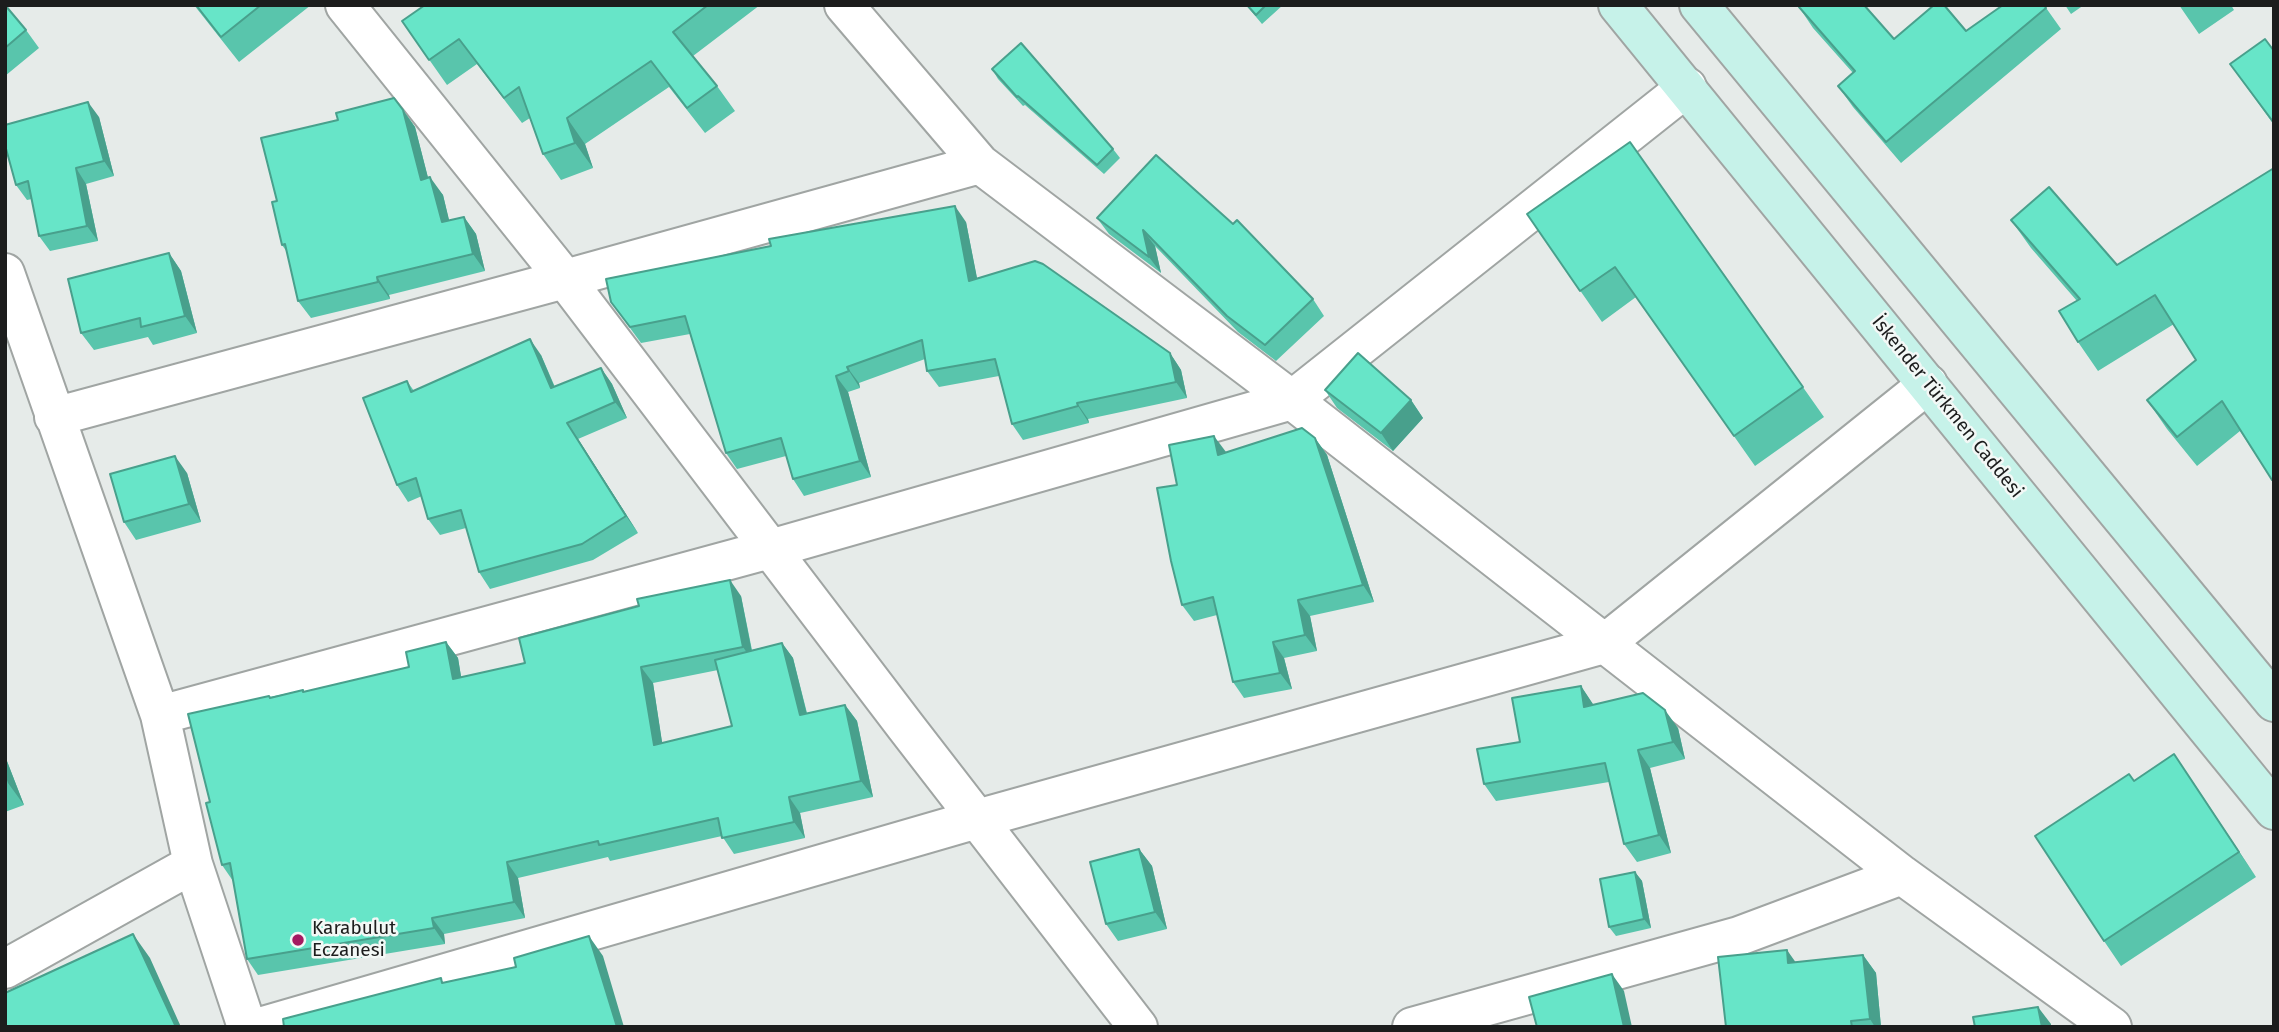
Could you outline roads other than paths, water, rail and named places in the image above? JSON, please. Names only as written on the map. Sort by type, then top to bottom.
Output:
[{"type":"main road","name":"İskender Türkmen Caddesi","points":[[1618,5],[2274,810]]},
{"type":"main road","points":[[1699,5],[2274,702]]},
{"type":"street","points":[[345,5],[565,279],[1138,1027]]},
{"type":"street","points":[[844,5],[980,164],[1292,400],[1902,875],[2112,1027]]},
{"type":"street","points":[[160,715],[770,549],[1292,400],[1687,87]]},
{"type":"street","points":[[54,417],[980,164]]},
{"type":"street","points":[[5,273],[160,715],[193,864],[247,1027]]},
{"type":"street","points":[[260,1027],[977,819],[1604,644],[1928,384]]},
{"type":"street","points":[[5,968],[193,864]]},
{"type":"street","points":[[1412,1027],[1740,936],[1902,875]]},
{"type":"place","name":"Karabulut Eczanesi","points":[[298,940]]}]
